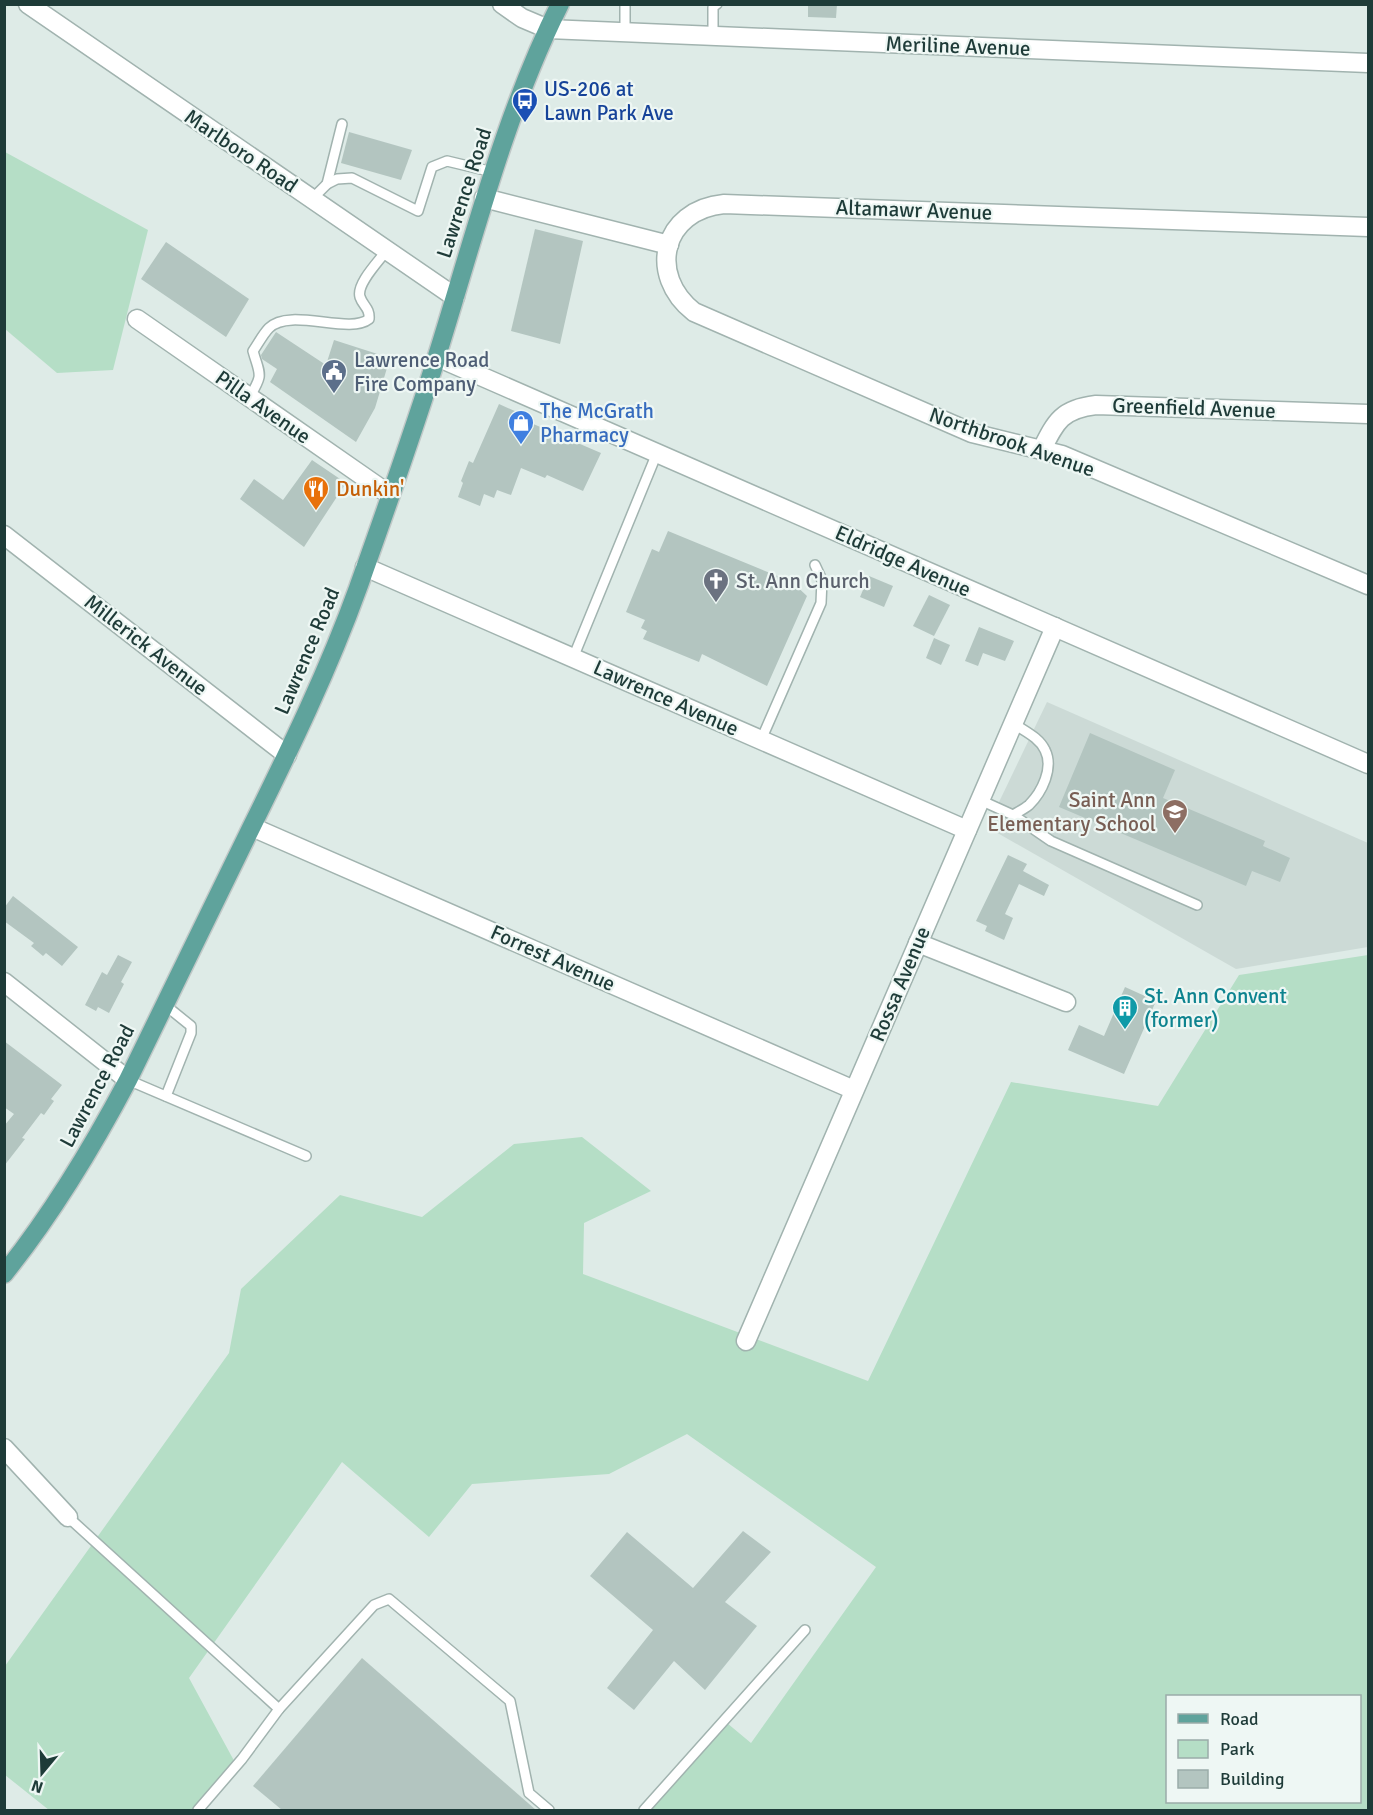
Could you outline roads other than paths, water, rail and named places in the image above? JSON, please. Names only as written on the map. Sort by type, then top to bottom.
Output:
[{"type":"main road","name":"Lawrence Road","points":[[4,1274],[66,1189],[98,1137],[287,755],[340,636],[437,357],[484,198],[510,122],[548,29],[561,4]]},
{"type":"street","name":"Marlboro Road","points":[[28,4],[455,297]]},
{"type":"street","points":[[502,4],[522,18],[548,29]]},
{"type":"street","name":"Meriline Avenue","points":[[548,29],[1368,63]]},
{"type":"street","points":[[484,198],[669,245]]},
{"type":"street","name":"Altamawr Avenue","points":[[669,245],[675,231],[685,219],[699,209],[724,204],[1368,226]]},
{"type":"street","name":"Northbrook Avenue","points":[[669,245],[666,258],[667,273],[673,290],[682,303],[694,312],[972,433],[1062,455],[1368,585]]},
{"type":"street","name":"Pilla Avenue","points":[[137,320],[390,495]]},
{"type":"street","name":"Eldridge Avenue","points":[[437,357],[1368,764]]},
{"type":"street","name":"Greenfield Avenue","points":[[1041,449],[1053,426],[1065,413],[1080,407],[1096,405],[1368,414]]},
{"type":"street","name":"Millerick Avenue","points":[[4,535],[287,755]]},
{"type":"street","name":"Lawrence Avenue","points":[[365,567],[967,830]]},
{"type":"street","name":"Rossa Avenue","points":[[746,1341],[1055,627]]},
{"type":"street","name":"Forrest Avenue","points":[[252,827],[854,1090]]},
{"type":"street","points":[[918,943],[1066,1002]]},
{"type":"street","points":[[4,982],[128,1080]]},
{"type":"street","points":[[4,1448],[68,1516]]},
{"type":"lane","points":[[625,33],[626,4]]},
{"type":"lane","points":[[713,36],[713,7],[717,4]]},
{"type":"lane","points":[[327,184],[342,124]]},
{"type":"lane","points":[[312,199],[327,184],[337,178],[352,178],[418,211],[432,166],[447,161],[493,172]]},
{"type":"lane","points":[[249,398],[260,381],[260,369],[253,351],[270,327],[278,323],[298,320],[359,323],[369,319],[370,312],[360,297],[361,284],[387,250]]},
{"type":"lane","points":[[573,658],[657,453]]},
{"type":"lane","points":[[761,740],[821,603],[822,580],[815,565]]},
{"type":"lane","points":[[1013,723],[1038,740],[1048,760],[1048,771],[1039,792],[1029,805],[1013,815]]},
{"type":"lane","points":[[980,800],[1013,815],[1051,841],[1197,904]]},
{"type":"lane","points":[[165,1005],[191,1026],[191,1033],[166,1096]]},
{"type":"lane","points":[[128,1080],[306,1156]]},
{"type":"lane","points":[[68,1516],[279,1708]]},
{"type":"lane","points":[[198,1810],[242,1759],[279,1708],[374,1605],[389,1599],[510,1701],[529,1792],[549,1810]]},
{"type":"lane","points":[[644,1810],[805,1630]]},
{"type":"place","name":"US-206 at Lawn Park Ave","points":[[525,124]]},
{"type":"place","name":"Lawrence Road Fire Company","points":[[334,395]]},
{"type":"place","name":"The McGrath Pharmacy","points":[[521,446]]},
{"type":"place","name":"Dunkin'","points":[[316,512]]},
{"type":"place","name":"St. Ann Church","points":[[716,604]]},
{"type":"place","name":"Saint Ann Elementary School","points":[[1175,835]]},
{"type":"place","name":"St. Ann Convent (former)","points":[[1125,1031]]}]
